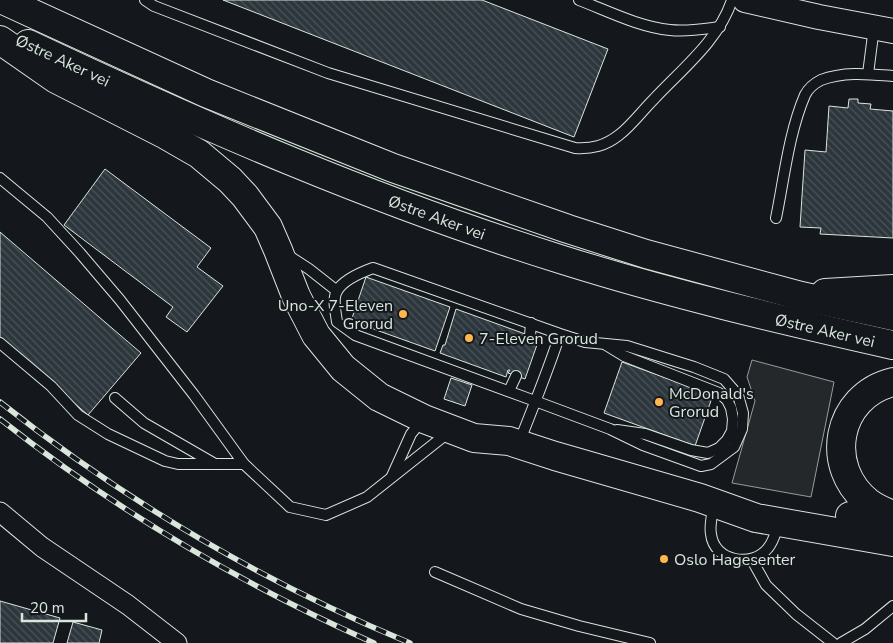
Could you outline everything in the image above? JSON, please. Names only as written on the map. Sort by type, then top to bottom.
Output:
[{"type":"highway","name":"Østre Aker vei","points":[[3,0],[206,93],[393,168],[646,254],[801,296],[893,316]]},
{"type":"highway","name":"Østre Aker vei","points":[[0,31],[287,159],[466,228],[562,260],[643,284],[713,303],[893,346]]},
{"type":"highway","points":[[0,40],[56,79],[166,135],[214,165],[245,196],[268,227],[305,317],[328,352],[360,384],[379,397],[424,419],[474,438],[514,443],[710,500],[756,518],[893,542]]},
{"type":"highway","points":[[801,296],[845,290],[893,289]]},
{"type":"highway","points":[[893,382],[873,388],[853,408],[845,422],[840,452],[844,468],[851,483],[861,495],[870,504],[893,515]]},
{"type":"highway","points":[[424,419],[437,412],[446,411],[475,422],[514,443]]},
{"type":"highway","points":[[710,500],[758,499],[893,522]]},
{"type":"street","points":[[745,0],[884,29]]},
{"type":"street","points":[[0,512],[42,547],[147,619],[177,643]]},
{"type":"lane","points":[[146,0],[154,6],[328,73],[583,149],[599,146],[619,136],[703,48],[720,27],[732,0]]},
{"type":"lane","points":[[579,0],[629,20],[669,30],[691,31],[720,27]]},
{"type":"lane","points":[[868,74],[884,29]]},
{"type":"lane","points":[[776,218],[794,132],[806,94],[812,86],[820,80],[845,74],[893,76]]},
{"type":"lane","points":[[0,178],[47,216],[80,252],[120,300],[244,464],[290,507],[326,515],[367,497],[452,430]]},
{"type":"lane","points":[[278,250],[309,269],[336,291]]},
{"type":"lane","points":[[373,268],[532,323],[585,342],[627,346],[694,367],[724,379],[738,395],[743,413],[742,428],[734,447],[711,464],[702,466],[643,446],[610,429],[355,335],[337,322],[334,305],[336,291],[354,276],[373,268]]},
{"type":"lane","points":[[530,336],[532,323]]},
{"type":"lane","points":[[514,443],[535,401],[560,334]]},
{"type":"lane","points":[[0,343],[51,386],[78,414],[108,434],[165,461],[178,464],[244,464]]},
{"type":"lane","points":[[604,343],[624,356],[719,392],[727,400],[733,419],[732,431],[727,440],[719,448],[708,453],[691,450],[645,434],[610,429]]},
{"type":"lane","points":[[509,391],[516,376]]},
{"type":"lane","points":[[115,398],[144,423],[216,464]]},
{"type":"lane","points":[[392,478],[411,434],[424,419]]},
{"type":"lane","points":[[710,500],[710,534],[713,543],[729,558],[752,560],[768,548],[779,522]]},
{"type":"lane","points":[[752,560],[766,585],[796,614],[833,643]]},
{"type":"lane","points":[[435,572],[521,609],[579,626],[650,643]]},
{"type":"lane","points":[[841,643],[865,630],[893,606]]},
{"type":"shaded area","points":[[752,360],[834,382],[811,497],[732,483],[755,401],[747,377]]},
{"type":"building","points":[[223,0],[482,0],[608,49],[574,137]]},
{"type":"building","points":[[849,99],[858,99],[858,103],[871,104],[870,109],[893,111],[893,238],[820,234],[821,228],[800,227],[805,150],[826,152],[829,106],[848,108]]},
{"type":"building","points":[[105,169],[211,248],[197,267],[223,286],[187,332],[166,317],[173,307],[64,225]]},
{"type":"building","points":[[0,232],[141,353],[88,415],[0,339]]},
{"type":"building","points":[[366,277],[450,307],[435,351],[351,321]]},
{"type":"building","points":[[456,309],[539,339],[525,379],[508,373],[510,370],[508,370],[506,377],[440,353],[443,345],[445,345]]},
{"type":"building","points":[[622,362],[713,395],[695,446],[604,413]]},
{"type":"building","points":[[451,378],[472,385],[465,406],[444,399]]},
{"type":"building","points":[[0,601],[60,618],[53,643],[0,643]]},
{"type":"building","points":[[73,622],[102,630],[99,643],[67,643]]},
{"type":"railway","points":[[0,402],[96,473],[197,537],[302,594],[410,643]]},
{"type":"railway","points":[[0,419],[88,484],[180,543],[275,596],[374,643]]},
{"type":"place","name":"Uno-X 7-Eleven Grorud","points":[[403,314]]},
{"type":"place","name":"7-Eleven Grorud","points":[[469,338]]},
{"type":"place","name":"McDonald's Grorud","points":[[659,402]]},
{"type":"place","name":"Oslo Hagesenter","points":[[664,559]]}]
